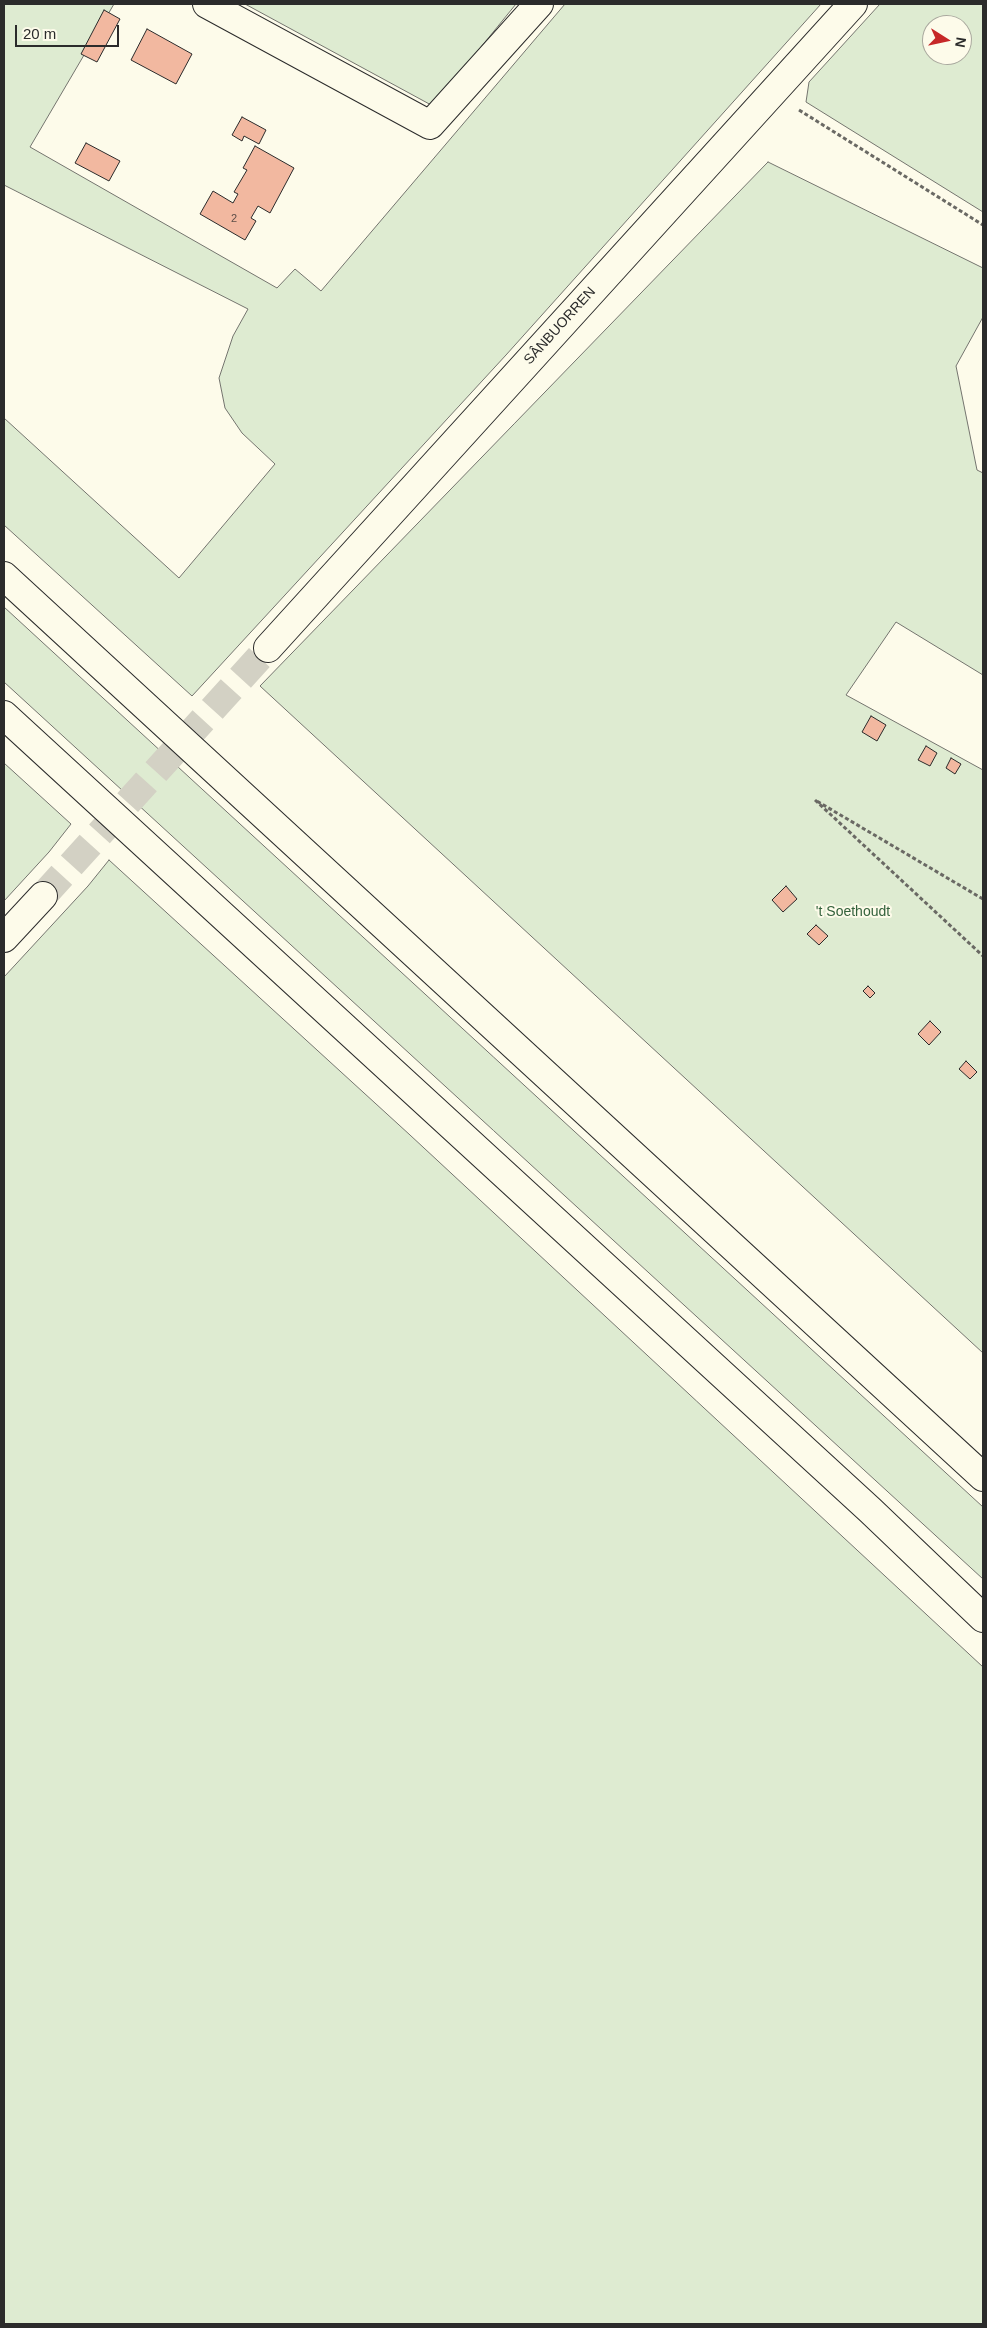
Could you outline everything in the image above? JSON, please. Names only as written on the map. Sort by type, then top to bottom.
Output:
[{"type":"main road","points":[[208,4],[430,125],[539,4]]},
{"type":"main road","name":"SÂNBUORREN","points":[[268,648],[853,4]]},
{"type":"main road","points":[[4,576],[983,1477]]},
{"type":"main road","points":[[4,715],[870,1510],[983,1618]]},
{"type":"main road","points":[[4,938],[43,896]]},
{"type":"path","points":[[772,93],[983,224]]},
{"type":"path","points":[[983,899],[815,800],[983,956]]},
{"type":"green space","points":[[4,4],[114,4],[30,147],[277,288],[295,269],[321,291],[565,4],[821,4],[506,355],[192,696],[4,525],[4,418],[179,578],[275,464],[242,433],[225,408],[219,378],[233,336],[248,309],[4,185]]},
{"type":"green space","points":[[245,4],[516,4],[433,106]]},
{"type":"green space","points":[[880,4],[983,4],[983,212],[806,102],[809,82]]},
{"type":"green space","name":"'t Soethoudt","points":[[768,162],[983,268],[983,317],[956,366],[977,470],[983,473],[983,675],[896,622],[846,695],[983,770],[983,1353],[260,686]]},
{"type":"green space","points":[[4,607],[983,1507],[983,1579],[4,682]]},
{"type":"green space","points":[[4,763],[71,824],[49,852],[4,901]]},
{"type":"green space","points":[[109,860],[410,1135],[983,1667],[983,2324],[4,2324],[4,977],[88,886]]},
{"type":"building","points":[[104,10],[120,19],[97,62],[81,54]]},
{"type":"building","points":[[147,29],[192,54],[176,84],[131,60]]},
{"type":"building","points":[[242,117],[266,130],[259,144],[244,136],[242,141],[232,135]]},
{"type":"building","points":[[86,143],[120,161],[109,181],[75,163]]},
{"type":"building","points":[[255,146],[294,168],[270,213],[258,206],[251,218],[256,221],[245,240],[200,214],[213,191],[233,203],[238,194],[234,192],[247,170],[243,168]]},
{"type":"building","points":[[871,716],[886,725],[877,741],[862,732]]},
{"type":"building","points":[[926,746],[937,753],[930,766],[918,760]]},
{"type":"building","points":[[951,758],[961,764],[955,774],[946,768]]},
{"type":"building","points":[[786,886],[797,899],[783,912],[772,900]]},
{"type":"building","points":[[816,925],[828,936],[819,945],[807,934]]},
{"type":"building","points":[[868,986],[875,993],[870,998],[863,991]]},
{"type":"building","points":[[930,1021],[941,1032],[929,1045],[918,1034]]},
{"type":"building","points":[[966,1061],[977,1072],[970,1079],[959,1069]]},
{"type":"tunnel","points":[[43,896],[268,648]]}]
